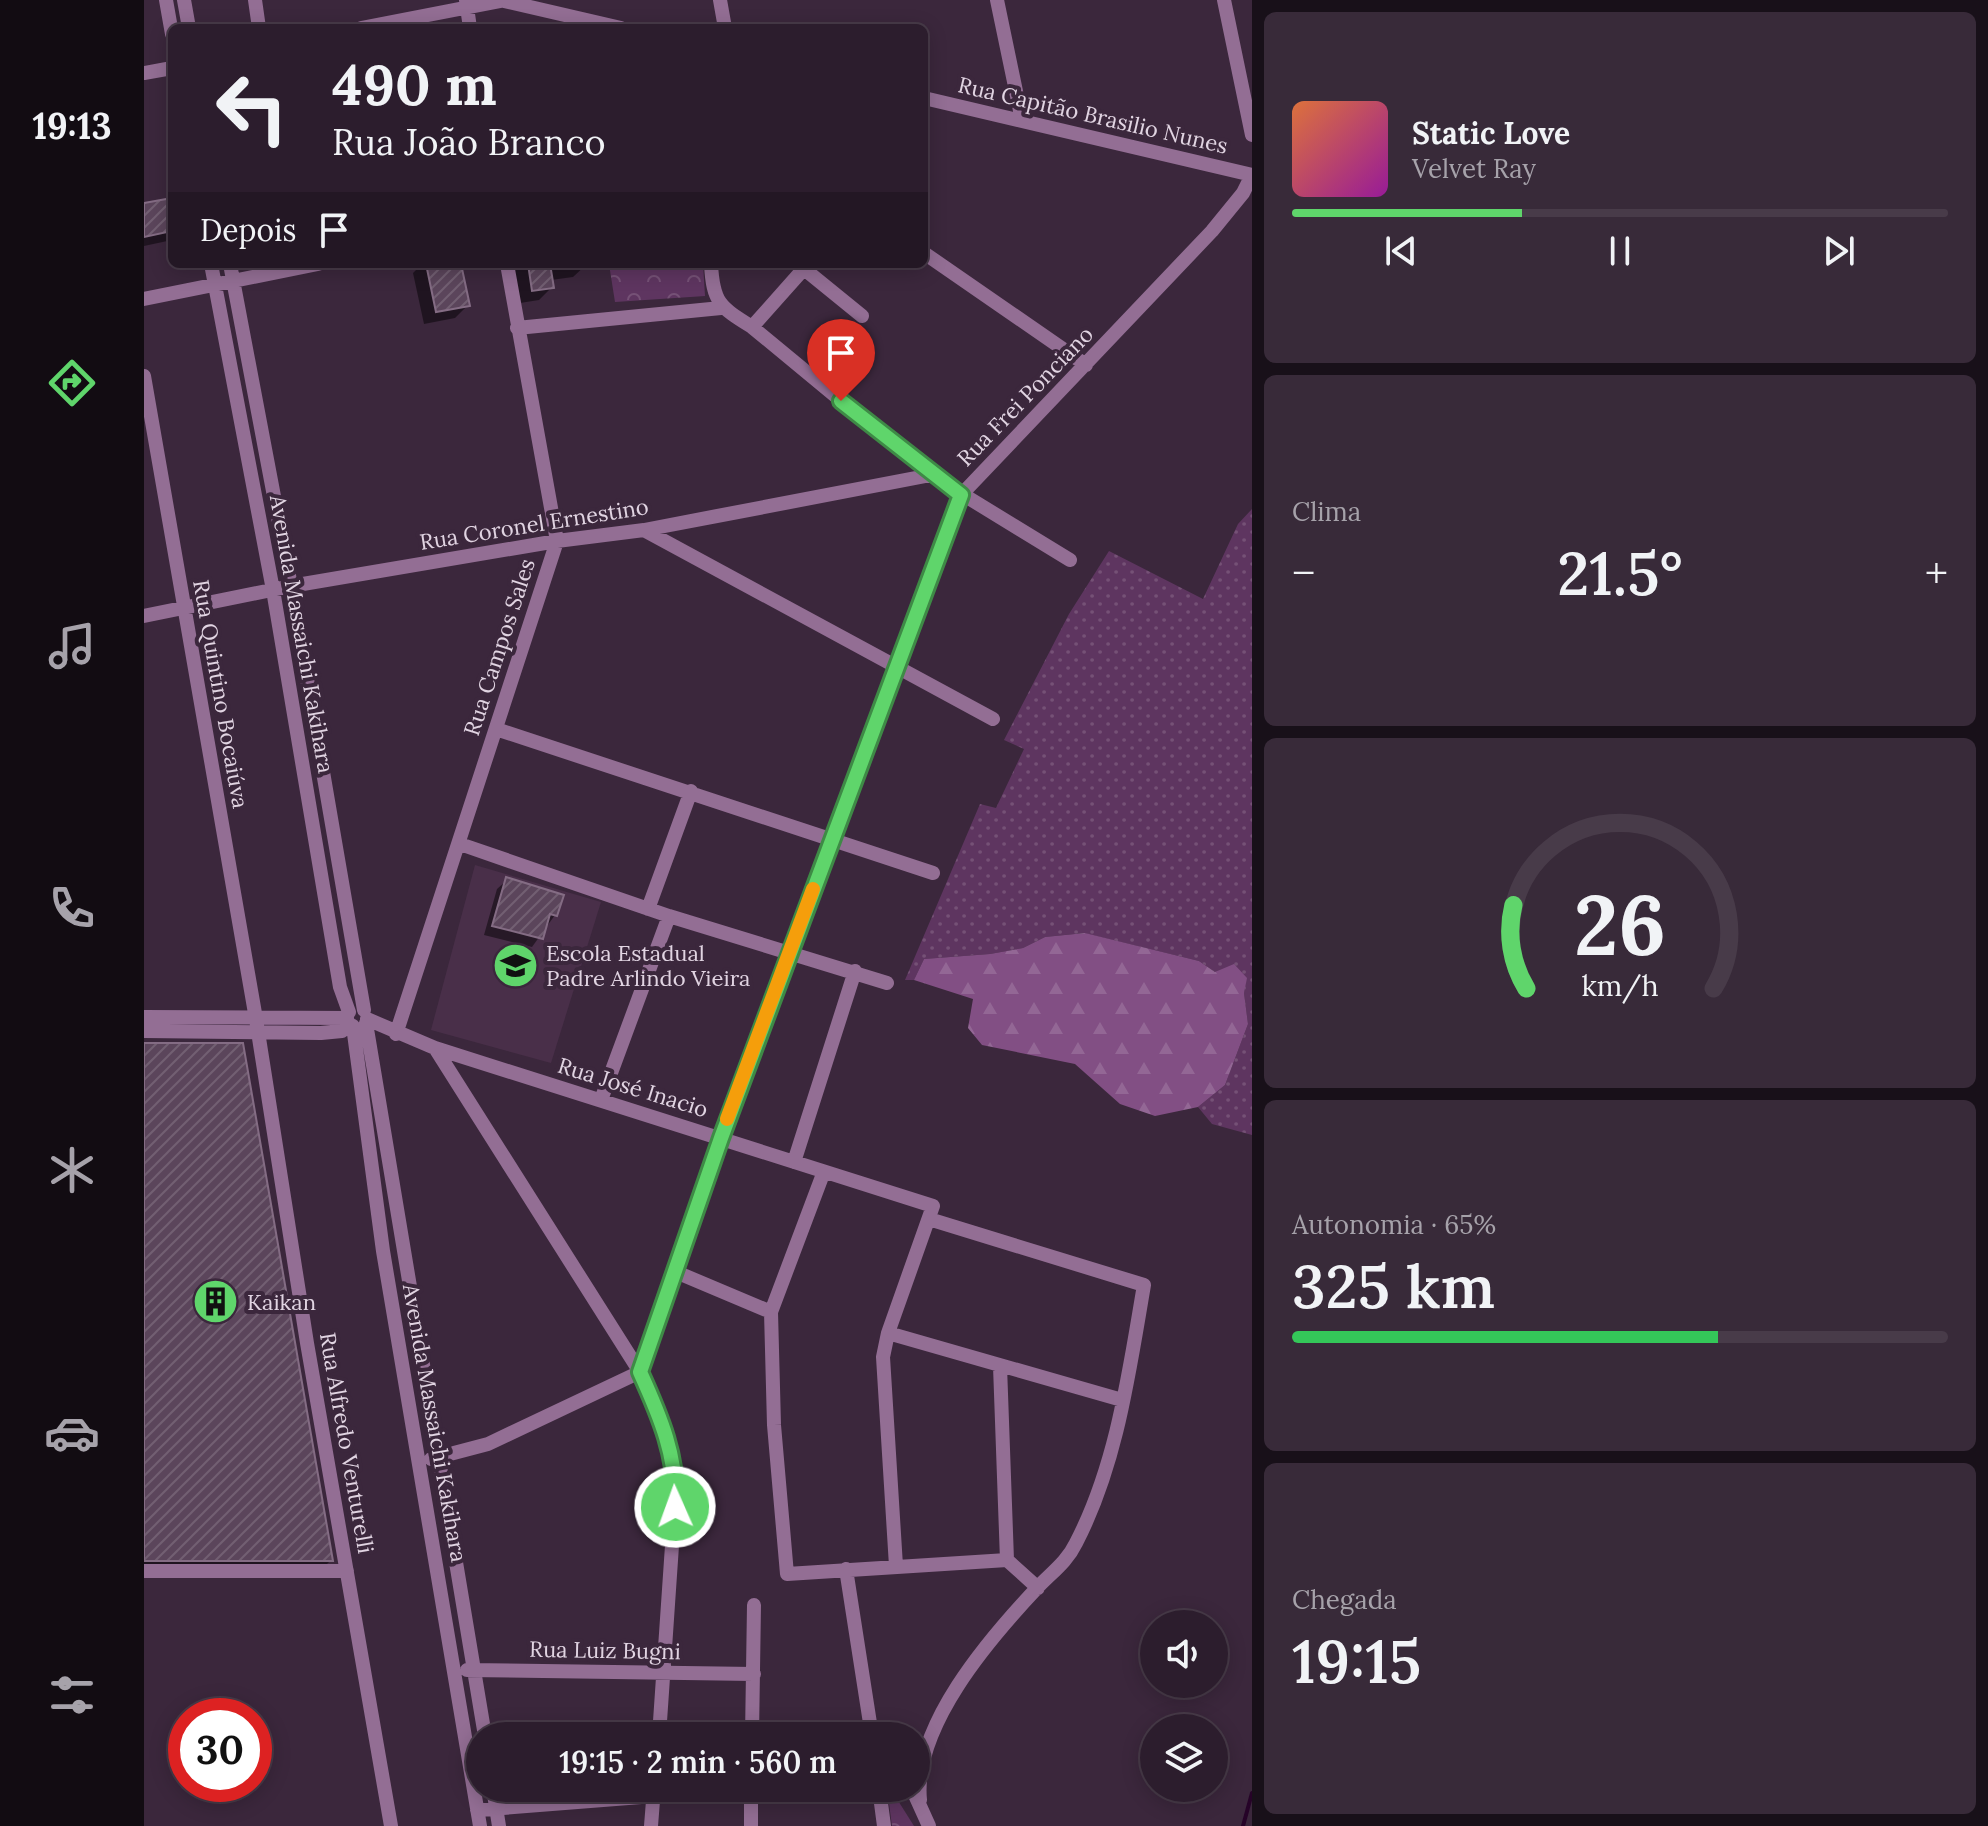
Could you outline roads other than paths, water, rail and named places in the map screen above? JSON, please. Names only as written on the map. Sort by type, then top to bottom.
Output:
[{"type":"street","points":[[166,0],[170,24]]},
{"type":"street","points":[[184,0],[188,24]]},
{"type":"street","points":[[255,0],[258,24]]},
{"type":"street","points":[[378,24],[467,3],[505,0],[604,24]]},
{"type":"street","points":[[720,0],[724,24]]},
{"type":"street","points":[[997,0],[1022,120]]},
{"type":"street","points":[[1224,0],[1252,135]]},
{"type":"street","points":[[467,3],[470,24]]},
{"type":"street","points":[[144,73],[168,69]]},
{"type":"street","name":"Rua Capitão Brasilio Nunes","points":[[928,99],[1252,175]]},
{"type":"street","name":"Rua Frei Ponciano","points":[[640,1372],[721,1138],[961,495],[1212,231],[1243,193],[1252,175]]},
{"type":"street","points":[[928,256],[1086,365]]},
{"type":"street","name":"Avenida Massaichi Kakihara","points":[[212,268],[273,590],[340,987],[357,1019],[383,1251],[480,1826]]},
{"type":"street","name":"Avenida Massaichi Kakihara","points":[[230,268],[291,586],[357,1019],[439,1458],[483,1722]]},
{"type":"street","points":[[144,299],[298,268]]},
{"type":"street","name":"Rua Campos Sales","points":[[396,1034],[557,541],[508,268]]},
{"type":"street","points":[[711,268],[713,292],[721,308],[752,327],[931,475],[1070,560]]},
{"type":"street","points":[[752,327],[804,268]]},
{"type":"street","points":[[808,268],[862,316]]},
{"type":"street","points":[[517,328],[721,308]]},
{"type":"street","name":"Rua Quintino Bocaiúva","points":[[144,376],[258,1026]]},
{"type":"street","name":"Rua Coronel Ernestino","points":[[144,616],[291,586],[557,541],[644,530],[931,475]]},
{"type":"street","points":[[644,530],[894,669],[993,719]]},
{"type":"street","points":[[496,729],[833,837],[933,873]]},
{"type":"street","points":[[648,909],[691,791]]},
{"type":"street","points":[[460,844],[669,916],[887,983]]},
{"type":"street","points":[[601,1100],[669,916]]},
{"type":"street","points":[[794,1162],[855,971]]},
{"type":"street","name":"Rua José Inacio","points":[[144,1017],[258,1026]]},
{"type":"street","name":"Rua José Inacio","points":[[144,1031],[357,1019],[435,1048],[794,1162],[931,1213],[1144,1285],[1122,1400]]},
{"type":"street","name":"Rua Alfredo Venturelli","points":[[258,1026],[307,1343],[391,1826]]},
{"type":"street","points":[[435,1048],[640,1372],[662,1420],[676,1487],[660,1722]]},
{"type":"street","points":[[823,1174],[771,1312],[774,1425],[787,1574],[1007,1560],[1038,1588]]},
{"type":"street","points":[[896,1566],[881,1374],[888,1333],[931,1213]]},
{"type":"street","points":[[676,1272],[771,1312]]},
{"type":"street","points":[[888,1333],[1122,1400],[1113,1448],[1076,1543],[1066,1560],[1038,1588],[948,1703],[930,1741]]},
{"type":"street","points":[[1000,1366],[1007,1560]]},
{"type":"street","points":[[420,1461],[488,1444],[538,1423],[640,1372]]},
{"type":"street","points":[[846,1569],[870,1722]]},
{"type":"street","points":[[144,1571],[347,1571]]},
{"type":"street","points":[[752,1722],[754,1605]]},
{"type":"street","name":"Rua Luiz Bugni","points":[[455,1672],[476,1669],[754,1674]]},
{"type":"street","points":[[494,1802],[499,1826]]},
{"type":"street","points":[[477,1810],[555,1802]]},
{"type":"street","points":[[651,1826],[653,1802]]},
{"type":"street","points":[[751,1802],[751,1826]]},
{"type":"street","points":[[881,1802],[884,1826]]},
{"type":"street","points":[[921,1802],[929,1826]]},
{"type":"waterway","points":[[1243,1826],[1252,1793]]},
{"type":"place","name":"Escola Estadual Padre Arlindo Vieira","points":[[515,966]]},
{"type":"place","name":"Kaikan","points":[[216,1302]]}]
